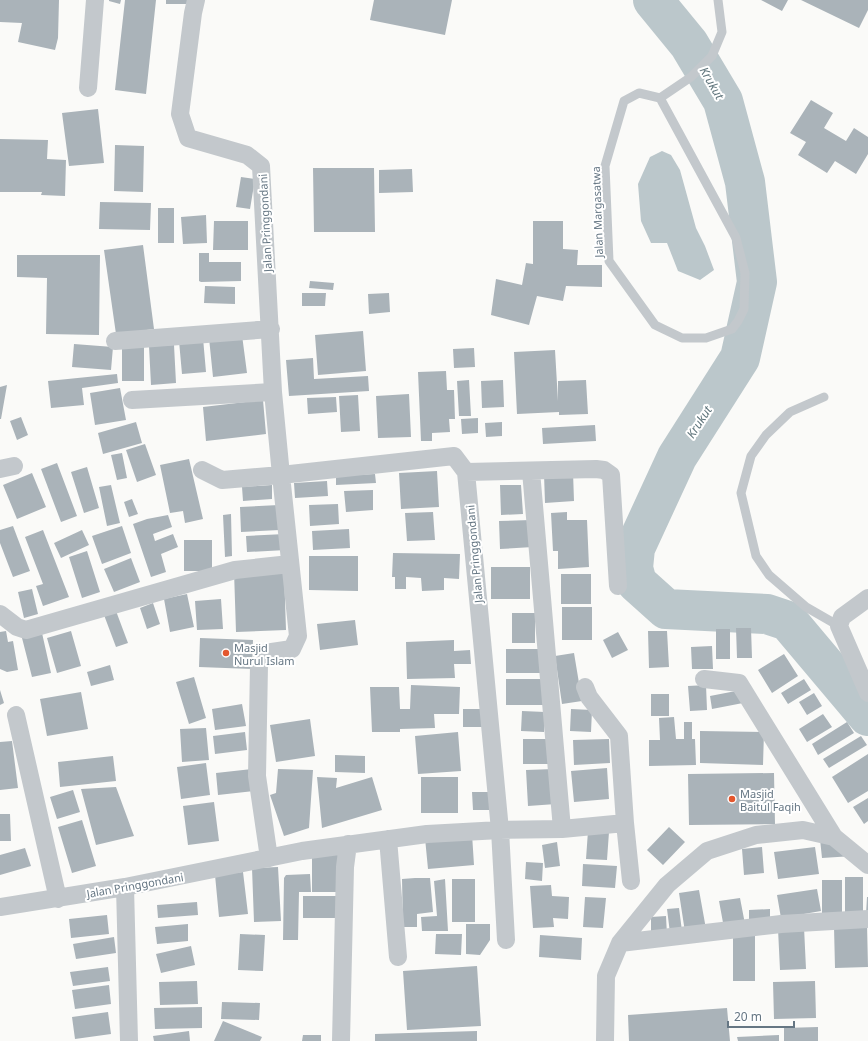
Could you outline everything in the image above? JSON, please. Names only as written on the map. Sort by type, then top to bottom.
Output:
[{"type":"street","points":[[88,88],[95,0]]},
{"type":"street","name":"Jalan Pringgondani","points":[[196,0],[180,114],[188,138],[247,155],[261,166],[271,329],[273,392],[298,636],[292,648],[265,652],[259,665],[257,776],[269,858]]},
{"type":"street","points":[[115,341],[271,329]]},
{"type":"street","points":[[132,400],[273,392]]},
{"type":"street","points":[[202,470],[222,480],[454,456],[466,472],[604,470],[611,475],[618,586]]},
{"type":"street","points":[[531,471],[562,829]]},
{"type":"street","name":"Jalan Pringgondani","points":[[466,472],[500,830]]},
{"type":"street","points":[[0,614],[17,626],[26,630],[235,570],[290,564]]},
{"type":"street","points":[[868,598],[842,617],[839,626],[868,693]]},
{"type":"street","points":[[704,678],[739,683],[834,837],[868,865]]},
{"type":"street","points":[[585,687],[589,697],[619,736],[625,824],[631,881]]},
{"type":"street","points":[[16,715],[58,898]]},
{"type":"street","name":"Jalan Pringgondani","points":[[0,907],[125,887],[302,851],[348,844],[427,834],[500,830],[562,829],[625,824]]},
{"type":"street","points":[[500,830],[506,940]]},
{"type":"street","points":[[605,1041],[606,976],[620,943],[667,885],[707,851],[756,835],[803,830],[834,837]]},
{"type":"street","points":[[388,839],[398,957]]},
{"type":"street","points":[[341,1041],[345,867],[348,844]]},
{"type":"street","points":[[125,887],[129,1041]]},
{"type":"street","points":[[620,943],[781,924],[868,919]]},
{"type":"lane","points":[[660,98],[691,77],[712,56],[722,32],[718,0]]},
{"type":"lane","name":"Jalan Margasatwa","points":[[639,92],[660,98],[736,238],[745,273],[744,309],[738,321],[732,329],[706,338],[682,338],[655,325],[609,260],[605,166],[624,101],[639,92]]},
{"type":"lane","points":[[824,397],[790,412],[766,436],[751,456],[741,493],[756,556],[769,575],[806,607],[839,626]]},
{"type":"shaded area","points":[[662,151],[671,155],[680,170],[696,228],[714,270],[700,280],[678,271],[667,243],[651,243],[641,221],[638,184],[650,157]]},
{"type":"building","points":[[0,0],[59,0],[58,38],[55,50],[18,42],[22,23],[0,22]]},
{"type":"building","points":[[109,0],[121,0],[120,4]]},
{"type":"building","points":[[125,0],[156,0],[146,94],[115,90]]},
{"type":"building","points":[[166,0],[187,0],[187,4],[166,4]]},
{"type":"building","points":[[374,0],[452,0],[445,35],[370,20]]},
{"type":"building","points":[[761,0],[788,0],[782,11]]},
{"type":"building","points":[[801,0],[868,0],[868,10],[859,28]]},
{"type":"building","points":[[811,100],[833,113],[824,128],[846,141],[854,128],[868,137],[868,154],[856,174],[835,161],[827,173],[798,155],[806,142],[790,133]]},
{"type":"building","points":[[98,109],[104,163],[69,166],[62,113]]},
{"type":"building","points":[[0,139],[48,140],[47,159],[66,160],[65,196],[41,195],[42,192],[0,192]]},
{"type":"building","points":[[115,145],[144,146],[143,192],[114,191]]},
{"type":"building","points":[[313,168],[374,168],[375,232],[314,232]]},
{"type":"building","points":[[412,169],[413,192],[379,193],[379,170]]},
{"type":"building","points":[[241,177],[255,179],[250,209],[236,207]]},
{"type":"building","points":[[100,202],[151,203],[150,230],[99,229]]},
{"type":"building","points":[[158,208],[174,208],[174,243],[158,243]]},
{"type":"building","points":[[206,215],[207,243],[183,244],[181,217]]},
{"type":"building","points":[[214,221],[248,221],[248,250],[213,250]]},
{"type":"building","points":[[533,221],[563,221],[563,249],[578,250],[577,265],[602,265],[602,287],[566,286],[563,301],[537,296],[529,325],[491,315],[496,279],[522,285],[526,263],[533,264]]},
{"type":"building","points":[[143,245],[154,329],[116,334],[104,250]]},
{"type":"building","points":[[199,253],[209,253],[209,262],[241,262],[241,281],[199,281]]},
{"type":"building","points":[[17,255],[100,255],[99,335],[46,334],[47,278],[17,277]]},
{"type":"building","points":[[310,281],[334,283],[333,290],[309,288]]},
{"type":"building","points":[[205,286],[235,287],[235,304],[204,303]]},
{"type":"building","points":[[302,293],[326,293],[325,306],[302,306]]},
{"type":"building","points":[[389,293],[390,312],[369,314],[368,294]]},
{"type":"building","points":[[363,331],[366,371],[318,375],[315,335]]},
{"type":"building","points":[[242,335],[247,373],[213,377],[209,338]]},
{"type":"building","points":[[203,338],[206,372],[182,374],[179,341]]},
{"type":"building","points":[[74,344],[113,347],[111,370],[72,367]]},
{"type":"building","points":[[174,345],[176,383],[151,385],[149,346]]},
{"type":"building","points":[[122,347],[144,347],[144,381],[122,381]]},
{"type":"building","points":[[474,348],[475,367],[454,368],[453,349]]},
{"type":"building","points":[[555,350],[558,401],[558,381],[586,380],[588,414],[559,415],[559,412],[517,414],[514,352]]},
{"type":"building","points":[[313,358],[314,379],[368,376],[369,391],[289,396],[286,360]]},
{"type":"building","points":[[446,371],[447,390],[454,390],[455,419],[449,419],[450,432],[432,433],[432,441],[421,441],[418,372]]},
{"type":"building","points":[[117,374],[118,383],[82,388],[84,405],[51,408],[48,381]]},
{"type":"building","points":[[469,380],[471,416],[459,416],[457,381]]},
{"type":"building","points":[[503,380],[504,407],[482,408],[481,381]]},
{"type":"building","points":[[7,385],[1,419],[0,419],[0,387]]},
{"type":"building","points":[[120,388],[126,420],[95,425],[90,393]]},
{"type":"building","points":[[409,394],[411,437],[378,438],[376,396]]},
{"type":"building","points":[[358,395],[360,431],[341,432],[339,396]]},
{"type":"building","points":[[336,397],[337,412],[308,414],[307,398]]},
{"type":"building","points":[[263,400],[266,434],[206,441],[203,407]]},
{"type":"building","points":[[21,417],[28,435],[17,440],[10,421]]},
{"type":"building","points":[[478,418],[478,433],[462,434],[461,419]]},
{"type":"building","points":[[136,422],[142,443],[103,454],[98,433]]},
{"type":"building","points":[[502,422],[502,436],[486,437],[485,423]]},
{"type":"building","points":[[595,425],[596,441],[543,444],[542,428]]},
{"type":"building","points":[[145,444],[156,475],[137,482],[126,450]]},
{"type":"building","points":[[122,453],[127,478],[117,480],[111,455]]},
{"type":"building","points":[[189,459],[203,519],[185,523],[183,511],[170,513],[160,465]]},
{"type":"building","points":[[57,463],[77,516],[61,522],[41,469]]},
{"type":"building","points":[[87,467],[99,508],[84,513],[71,472]]},
{"type":"building","points":[[437,471],[439,507],[401,509],[399,473]]},
{"type":"building","points":[[573,472],[574,501],[545,503],[544,474]]},
{"type":"building","points":[[32,473],[46,507],[17,519],[3,485]]},
{"type":"building","points":[[375,474],[376,483],[336,485],[336,476]]},
{"type":"building","points":[[327,481],[328,496],[295,498],[294,483]]},
{"type":"building","points":[[111,485],[120,523],[107,526],[99,487]]},
{"type":"building","points":[[272,485],[272,499],[243,501],[242,487]]},
{"type":"building","points":[[500,485],[521,485],[523,514],[501,515]]},
{"type":"building","points":[[373,490],[373,510],[346,512],[344,491]]},
{"type":"building","points":[[132,499],[138,514],[129,517],[124,502]]},
{"type":"building","points":[[338,504],[339,524],[310,526],[309,505]]},
{"type":"building","points":[[279,505],[280,530],[241,532],[240,507]]},
{"type":"building","points":[[433,512],[435,540],[407,541],[405,513]]},
{"type":"building","points":[[567,512],[567,520],[587,520],[589,567],[558,569],[558,551],[553,551],[551,513]]},
{"type":"building","points":[[231,514],[232,556],[225,557],[223,515]]},
{"type":"building","points":[[168,515],[172,527],[153,534],[155,541],[173,534],[178,547],[161,554],[166,572],[151,577],[133,524],[147,519]]},
{"type":"building","points":[[531,520],[533,547],[500,549],[499,521]]},
{"type":"building","points":[[13,526],[30,571],[13,577],[0,543],[0,530]]},
{"type":"building","points":[[122,526],[131,553],[102,564],[92,536]]},
{"type":"building","points":[[349,529],[350,548],[313,550],[312,531]]},
{"type":"building","points":[[43,530],[69,597],[43,606],[36,586],[43,584],[25,537]]},
{"type":"building","points":[[82,530],[89,545],[61,558],[54,543]]},
{"type":"building","points":[[285,534],[286,550],[247,552],[246,536]]},
{"type":"building","points":[[184,540],[212,540],[212,571],[184,571]]},
{"type":"building","points":[[87,551],[100,592],[82,598],[69,557]]},
{"type":"building","points":[[393,553],[460,554],[459,579],[444,578],[444,590],[422,591],[421,578],[406,577],[406,589],[395,589],[395,577],[392,577]]},
{"type":"building","points":[[309,556],[358,556],[358,591],[309,590]]},
{"type":"building","points":[[131,558],[140,582],[114,592],[104,569]]},
{"type":"building","points":[[491,567],[530,567],[530,599],[491,599]]},
{"type":"building","points":[[284,570],[286,630],[236,632],[234,571]]},
{"type":"building","points":[[561,574],[591,574],[591,604],[561,604]]},
{"type":"building","points":[[32,589],[38,614],[24,618],[18,592]]},
{"type":"building","points":[[187,594],[194,627],[170,632],[164,599]]},
{"type":"building","points":[[221,599],[223,629],[197,630],[195,601]]},
{"type":"building","points":[[153,603],[160,624],[147,629],[140,608]]},
{"type":"building","points":[[562,607],[592,607],[592,640],[562,640]]},
{"type":"building","points":[[116,611],[128,643],[116,647],[104,615]]},
{"type":"building","points":[[512,613],[535,613],[535,643],[512,643]]},
{"type":"building","points":[[355,620],[358,645],[320,650],[317,624]]},
{"type":"building","points":[[736,628],[751,628],[752,658],[737,658]]},
{"type":"building","points":[[716,629],[730,629],[730,659],[716,659]]},
{"type":"building","points":[[6,631],[8,642],[13,641],[18,670],[7,672],[0,669],[0,632]]},
{"type":"building","points":[[71,631],[81,666],[57,673],[47,638]]},
{"type":"building","points":[[648,631],[667,631],[669,667],[649,668]]},
{"type":"building","points":[[618,632],[628,650],[612,658],[603,640]]},
{"type":"building","points":[[42,633],[51,673],[32,677],[22,638]]},
{"type":"building","name":"Masjid Nurul Islam","points":[[200,638],[253,640],[252,669],[199,667]]},
{"type":"building","points":[[454,640],[454,651],[470,650],[471,664],[454,664],[455,678],[407,679],[406,642]]},
{"type":"building","points":[[712,646],[713,669],[692,669],[691,647]]},
{"type":"building","points":[[506,649],[541,649],[541,673],[506,673]]},
{"type":"building","points":[[574,653],[582,701],[562,704],[555,656]]},
{"type":"building","points":[[784,654],[798,676],[772,693],[758,670]]},
{"type":"building","points":[[110,665],[114,680],[91,686],[87,672]]},
{"type":"building","points":[[194,677],[206,718],[189,724],[176,682]]},
{"type":"building","points":[[506,679],[543,679],[543,705],[506,705]]},
{"type":"building","points":[[804,679],[811,690],[788,704],[781,693]]},
{"type":"building","points":[[411,685],[460,687],[459,714],[434,714],[435,728],[400,729],[400,732],[372,732],[370,687],[399,687],[400,709],[410,709]]},
{"type":"building","points":[[706,685],[707,710],[690,711],[688,686]]},
{"type":"building","points":[[0,690],[4,703],[0,705]]},
{"type":"building","points":[[741,690],[743,703],[712,709],[710,696]]},
{"type":"building","points":[[81,692],[88,729],[47,736],[40,699]]},
{"type":"building","points":[[814,693],[822,706],[807,715],[799,702]]},
{"type":"building","points":[[651,694],[669,694],[669,716],[651,716]]},
{"type":"building","points":[[242,704],[246,726],[215,730],[212,709]]},
{"type":"building","points":[[463,709],[484,709],[484,727],[463,727]]},
{"type":"building","points":[[571,709],[592,710],[591,732],[570,731]]},
{"type":"building","points":[[522,711],[545,712],[544,732],[521,731]]},
{"type":"building","points":[[823,714],[832,727],[807,742],[799,729]]},
{"type":"building","points":[[674,717],[676,739],[684,739],[684,722],[692,722],[692,739],[695,739],[696,765],[649,766],[649,740],[660,740],[659,718]]},
{"type":"building","points":[[310,719],[315,756],[276,762],[270,725]]},
{"type":"building","points":[[847,722],[854,733],[818,755],[812,744]]},
{"type":"building","points":[[206,728],[209,760],[182,762],[180,729]]},
{"type":"building","points":[[700,731],[764,732],[763,765],[700,763]]},
{"type":"building","points":[[245,732],[247,750],[215,754],[213,736]]},
{"type":"building","points":[[458,732],[461,771],[418,774],[415,736]]},
{"type":"building","points":[[861,736],[867,745],[829,768],[823,759]]},
{"type":"building","points":[[523,739],[550,739],[550,764],[523,764]]},
{"type":"building","points":[[609,739],[610,763],[574,765],[573,740]]},
{"type":"building","points":[[12,741],[18,788],[0,790],[0,742]]},
{"type":"building","points":[[868,754],[868,791],[848,803],[832,777]]},
{"type":"building","points":[[335,755],[365,756],[365,773],[335,772]]},
{"type":"building","points":[[113,756],[116,781],[60,787],[58,762]]},
{"type":"building","points":[[206,763],[210,795],[181,799],[177,767]]},
{"type":"building","points":[[607,768],[609,799],[574,802],[571,771]]},
{"type":"building","points":[[252,769],[254,791],[218,795],[216,773]]},
{"type":"building","points":[[278,769],[313,770],[309,828],[284,836],[270,795],[276,793]]},
{"type":"building","points":[[554,769],[556,804],[528,806],[526,770]]},
{"type":"building","name":"Masjid Baitul Faqih","points":[[774,773],[775,824],[689,825],[688,774]]},
{"type":"building","points":[[317,777],[337,778],[336,788],[372,777],[382,810],[322,828]]},
{"type":"building","points":[[421,777],[458,777],[458,813],[421,813]]},
{"type":"building","points":[[116,787],[134,836],[96,845],[81,789]]},
{"type":"building","points":[[73,790],[80,812],[57,819],[50,797]]},
{"type":"building","points":[[472,792],[495,792],[496,810],[473,810]]},
{"type":"building","points":[[868,798],[868,821],[864,824],[853,807]]},
{"type":"building","points":[[214,802],[219,841],[188,845],[183,806]]},
{"type":"building","points":[[0,814],[10,814],[11,841],[0,841]]},
{"type":"building","points":[[82,820],[96,866],[72,873],[58,827]]},
{"type":"building","points":[[669,827],[685,842],[663,865],[647,850]]},
{"type":"building","points":[[588,831],[609,832],[607,860],[586,859]]},
{"type":"building","points":[[472,834],[474,865],[428,869],[425,838]]},
{"type":"building","points":[[820,839],[853,856],[822,858]]},
{"type":"building","points":[[557,842],[560,866],[545,868],[542,845]]},
{"type":"building","points":[[762,847],[764,873],[744,875],[742,849]]},
{"type":"building","points":[[815,847],[819,874],[778,879],[774,852]]},
{"type":"building","points":[[25,848],[31,866],[0,875],[0,855]]},
{"type":"building","points":[[312,852],[341,852],[341,892],[312,892]]},
{"type":"building","points":[[526,862],[543,863],[542,881],[525,879]]},
{"type":"building","points":[[583,864],[617,866],[615,888],[582,886]]},
{"type":"building","points":[[278,867],[281,921],[254,922],[252,868]]},
{"type":"building","points":[[243,872],[248,914],[219,917],[215,875]]},
{"type":"building","points":[[310,874],[311,892],[299,892],[298,940],[283,940],[284,878],[286,875]]},
{"type":"building","points":[[845,877],[863,877],[863,914],[845,914]]},
{"type":"building","points":[[430,878],[433,912],[417,914],[417,927],[403,927],[402,879]]},
{"type":"building","points":[[445,879],[448,931],[422,931],[421,917],[437,916],[434,881]]},
{"type":"building","points":[[452,879],[475,879],[475,922],[452,922]]},
{"type":"building","points":[[822,880],[842,880],[842,914],[822,914]]},
{"type":"building","points":[[551,885],[552,896],[569,897],[568,919],[553,918],[554,927],[533,928],[530,886]]},
{"type":"building","points":[[817,889],[821,911],[781,918],[777,895]]},
{"type":"building","points":[[699,890],[706,929],[685,932],[679,893]]},
{"type":"building","points":[[303,896],[343,896],[343,918],[303,918]]},
{"type":"building","points":[[585,897],[606,898],[603,928],[583,927]]},
{"type":"building","points":[[867,897],[868,914],[866,914]]},
{"type":"building","points":[[740,898],[745,924],[724,928],[719,901]]},
{"type":"building","points":[[197,902],[198,915],[158,918],[157,905]]},
{"type":"building","points":[[679,908],[682,931],[670,933],[667,909]]},
{"type":"building","points":[[770,909],[770,923],[749,924],[749,910]]},
{"type":"building","points":[[107,915],[109,934],[71,938],[69,919]]},
{"type":"building","points":[[666,916],[667,935],[651,935],[651,917]]},
{"type":"building","points":[[188,924],[188,941],[157,944],[155,927]]},
{"type":"building","points":[[466,924],[490,924],[490,940],[480,955],[466,954]]},
{"type":"building","points":[[867,925],[868,967],[835,968],[834,927]]},
{"type":"building","points":[[804,927],[806,969],[780,970],[778,929]]},
{"type":"building","points":[[240,934],[265,935],[263,971],[238,970]]},
{"type":"building","points":[[436,934],[462,934],[461,955],[435,954]]},
{"type":"building","points":[[540,935],[582,938],[581,960],[539,957]]},
{"type":"building","points":[[733,936],[755,936],[755,981],[733,981]]},
{"type":"building","points":[[114,937],[116,953],[76,959],[73,944]]},
{"type":"building","points":[[191,946],[195,965],[161,973],[156,954]]},
{"type":"building","points":[[477,966],[481,1026],[407,1030],[403,971]]},
{"type":"building","points":[[108,967],[110,981],[73,986],[70,972]]},
{"type":"building","points":[[197,981],[198,1004],[160,1005],[159,982]]},
{"type":"building","points":[[815,981],[816,1018],[774,1019],[773,982]]},
{"type":"building","points":[[109,985],[111,1004],[75,1009],[72,990]]},
{"type":"building","points":[[222,1002],[260,1003],[259,1020],[221,1019]]},
{"type":"building","points":[[202,1007],[202,1028],[155,1029],[154,1008]]},
{"type":"building","points":[[727,1008],[730,1041],[629,1041],[628,1015]]},
{"type":"building","points":[[108,1012],[111,1034],[75,1039],[72,1017]]},
{"type":"building","points":[[223,1021],[262,1037],[260,1041],[214,1041]]},
{"type":"building","points":[[818,1027],[818,1041],[784,1041],[784,1028]]},
{"type":"building","points":[[189,1031],[190,1041],[154,1041],[153,1036]]},
{"type":"building","points":[[477,1031],[477,1041],[375,1041],[375,1034]]},
{"type":"building","points":[[303,1035],[321,1035],[321,1041],[302,1041]]},
{"type":"building","points":[[779,1035],[779,1041],[738,1041],[737,1037]]},
{"type":"waterway","name":"Krukut","points":[[653,0],[689,44],[723,101],[745,182],[757,282],[740,358],[677,457],[635,548],[633,568],[637,583],[666,609],[767,614],[788,621],[868,716]]},
{"type":"place","name":"Masjid Nurul Islam","points":[[226,653]]},
{"type":"place","name":"Masjid Baitul Faqih","points":[[732,799]]}]
